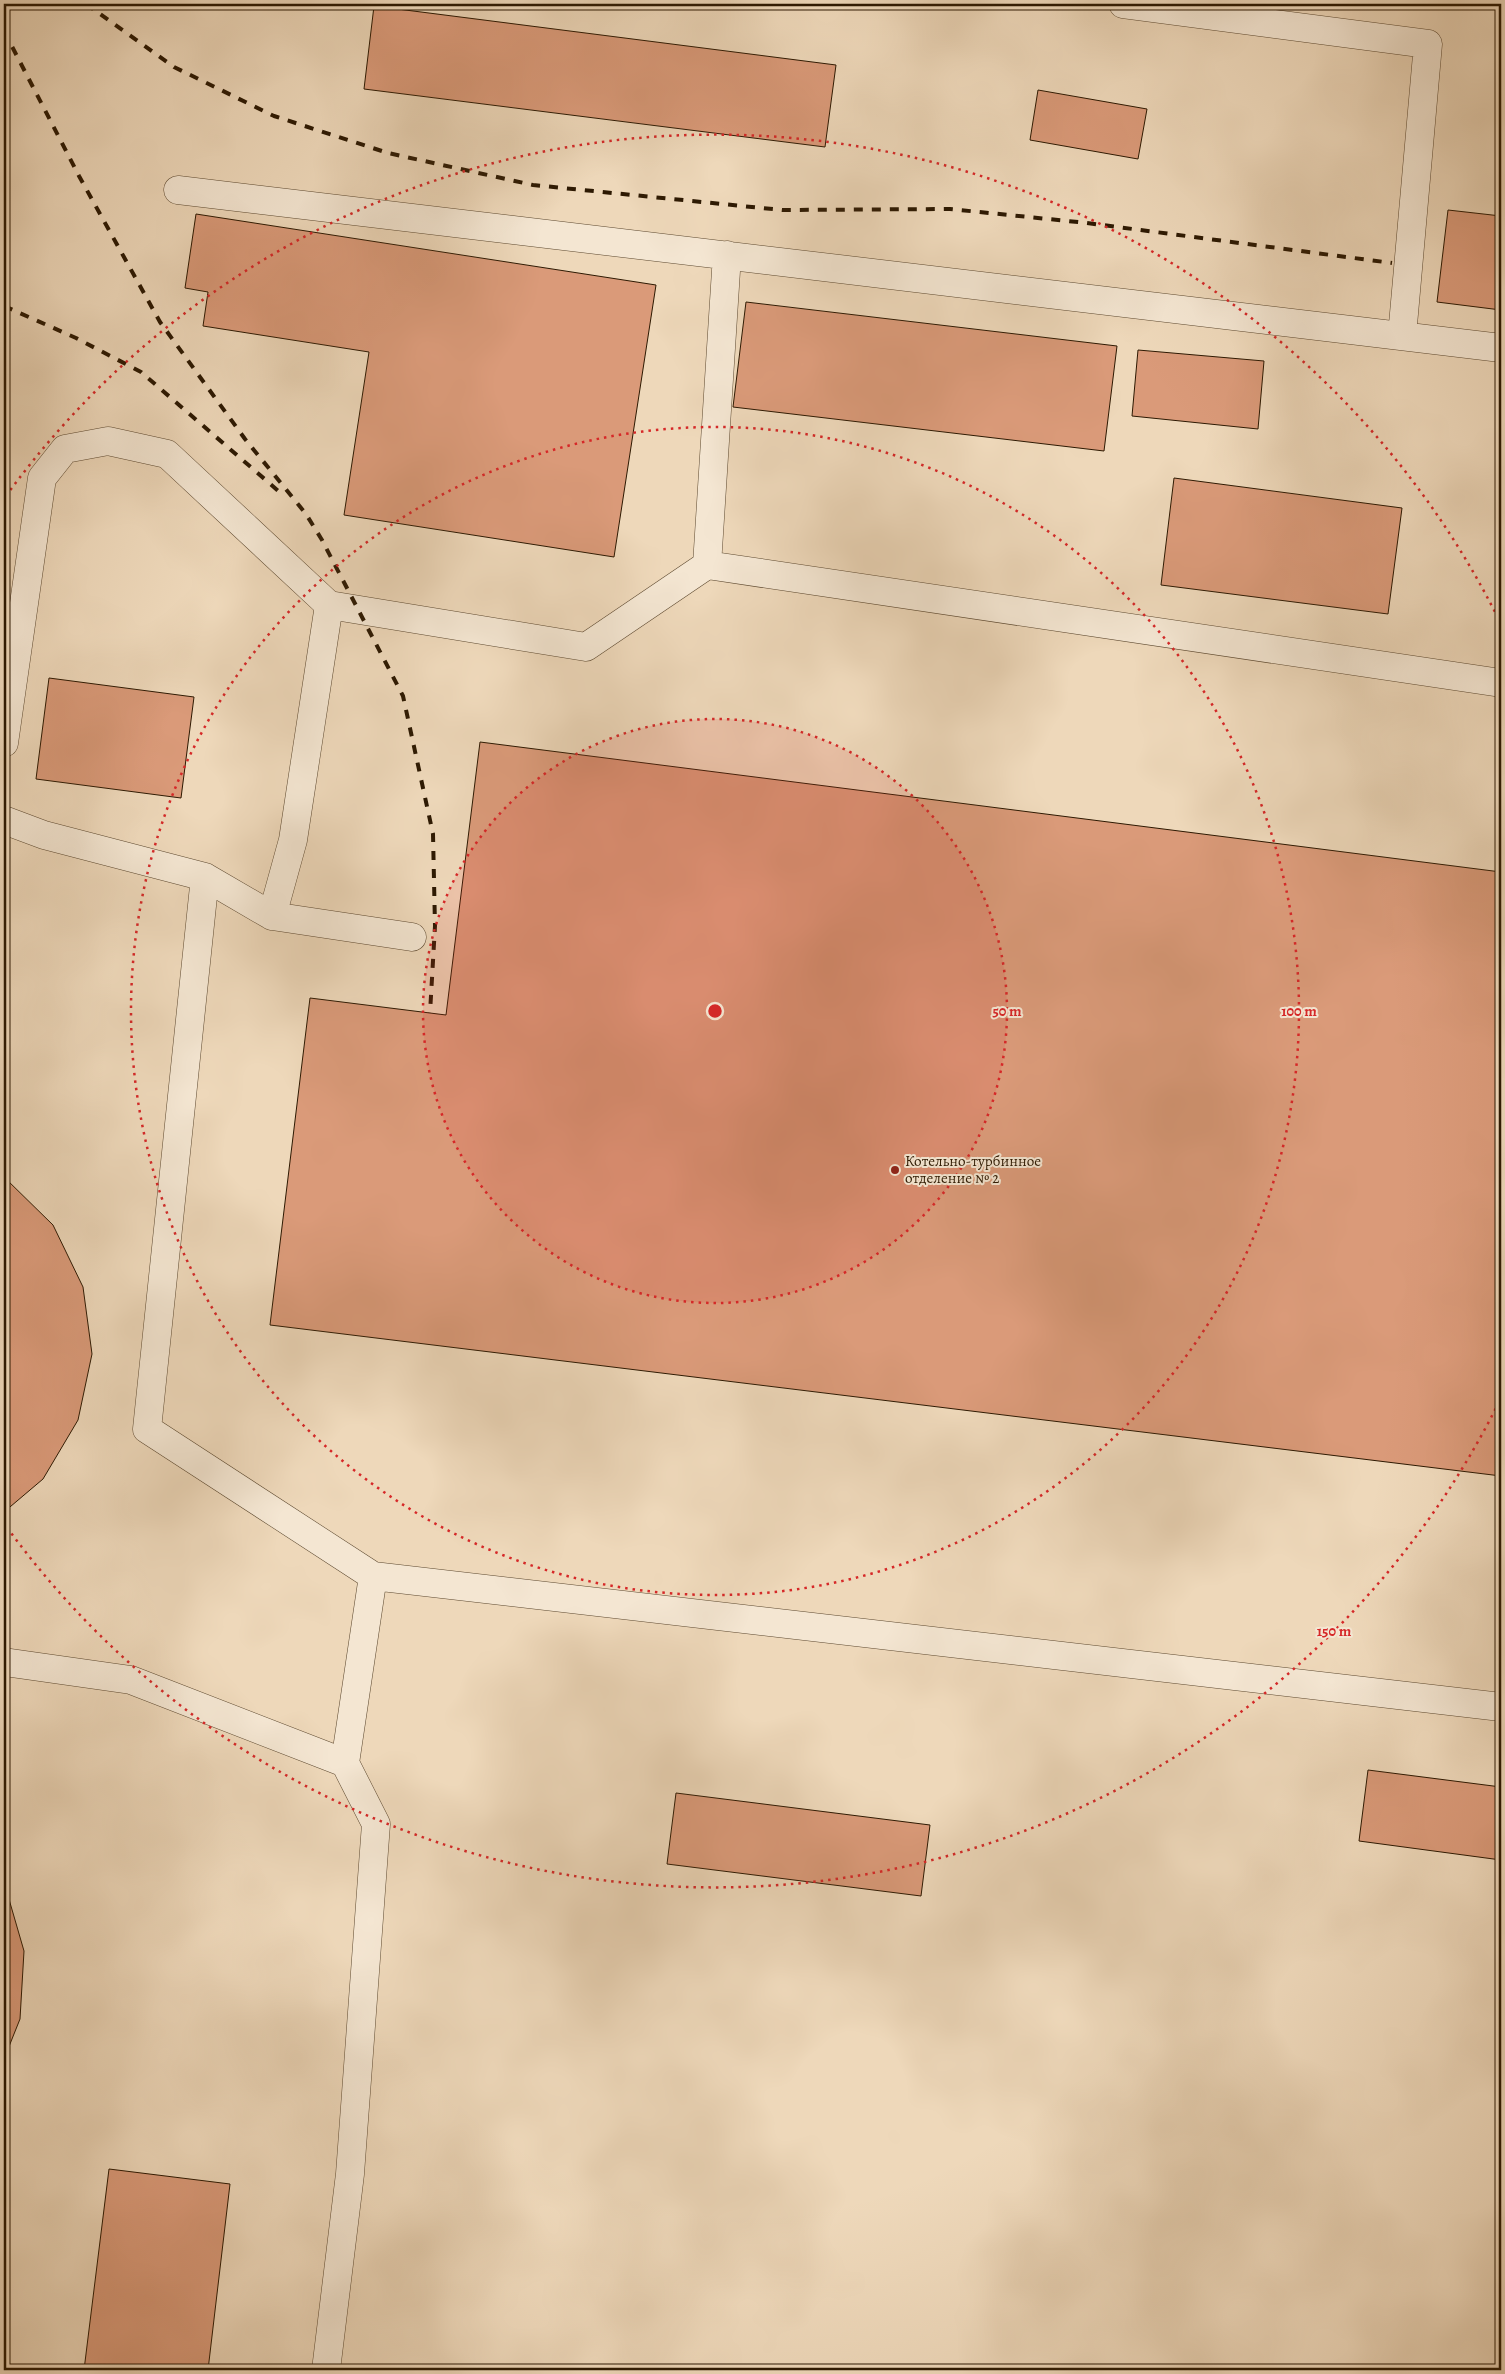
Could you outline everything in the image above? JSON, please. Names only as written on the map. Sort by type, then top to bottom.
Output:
[{"type":"lane","points":[[1123,4],[1428,44],[1402,336]]},
{"type":"lane","points":[[178,190],[1501,348]]},
{"type":"lane","points":[[707,565],[726,255]]},
{"type":"lane","points":[[4,743],[42,478],[65,449],[108,441],[167,454],[329,605],[586,647],[707,565],[1501,683]]},
{"type":"lane","points":[[272,916],[293,840],[329,605]]},
{"type":"lane","points":[[4,820],[44,835],[205,877],[272,916],[412,937]]},
{"type":"lane","points":[[205,877],[147,1429],[373,1576],[1501,1707]]},
{"type":"lane","points":[[326,2370],[350,2174],[376,1824],[345,1762],[373,1576]]},
{"type":"lane","points":[[4,1662],[131,1680],[345,1762]]},
{"type":"building","points":[[374,6],[836,65],[825,147],[364,89]]},
{"type":"building","points":[[1038,90],[1147,109],[1138,159],[1030,140]]},
{"type":"building","points":[[1448,210],[1501,216],[1501,310],[1437,302]]},
{"type":"building","points":[[196,214],[656,285],[614,557],[344,515],[369,352],[203,326],[208,292],[185,288]]},
{"type":"building","points":[[746,302],[1117,346],[1104,451],[733,407]]},
{"type":"building","points":[[1138,350],[1264,361],[1258,429],[1132,416]]},
{"type":"building","points":[[1174,478],[1402,508],[1388,614],[1161,585]]},
{"type":"building","points":[[49,678],[194,697],[181,798],[36,779]]},
{"type":"building","name":"Котельно-турбинное отделение № 2","points":[[480,742],[1501,872],[1501,1476],[270,1325],[310,998],[446,1015]]},
{"type":"building","points":[[4,1177],[53,1225],[83,1287],[92,1354],[78,1420],[43,1479],[4,1512]]},
{"type":"building","points":[[1368,1770],[1501,1787],[1501,1860],[1359,1841]]},
{"type":"building","points":[[676,1793],[930,1825],[921,1896],[667,1864]]},
{"type":"building","points":[[4,1882],[24,1951],[20,2019],[4,2059]]},
{"type":"building","points":[[109,2169],[230,2184],[208,2370],[84,2370]]},
{"type":"railway","points":[[86,4],[174,67],[274,116],[388,153],[533,185],[782,210],[950,209],[1087,223],[1392,263]]},
{"type":"railway","points":[[4,31],[79,176],[160,322],[245,439],[306,514],[322,540],[403,696],[433,834],[435,926],[430,1013]]},
{"type":"railway","points":[[4,306],[76,338],[141,372],[283,495]]},
{"type":"place","name":"Котельно-турбинное отделение № 2","points":[[895,1170]]}]
